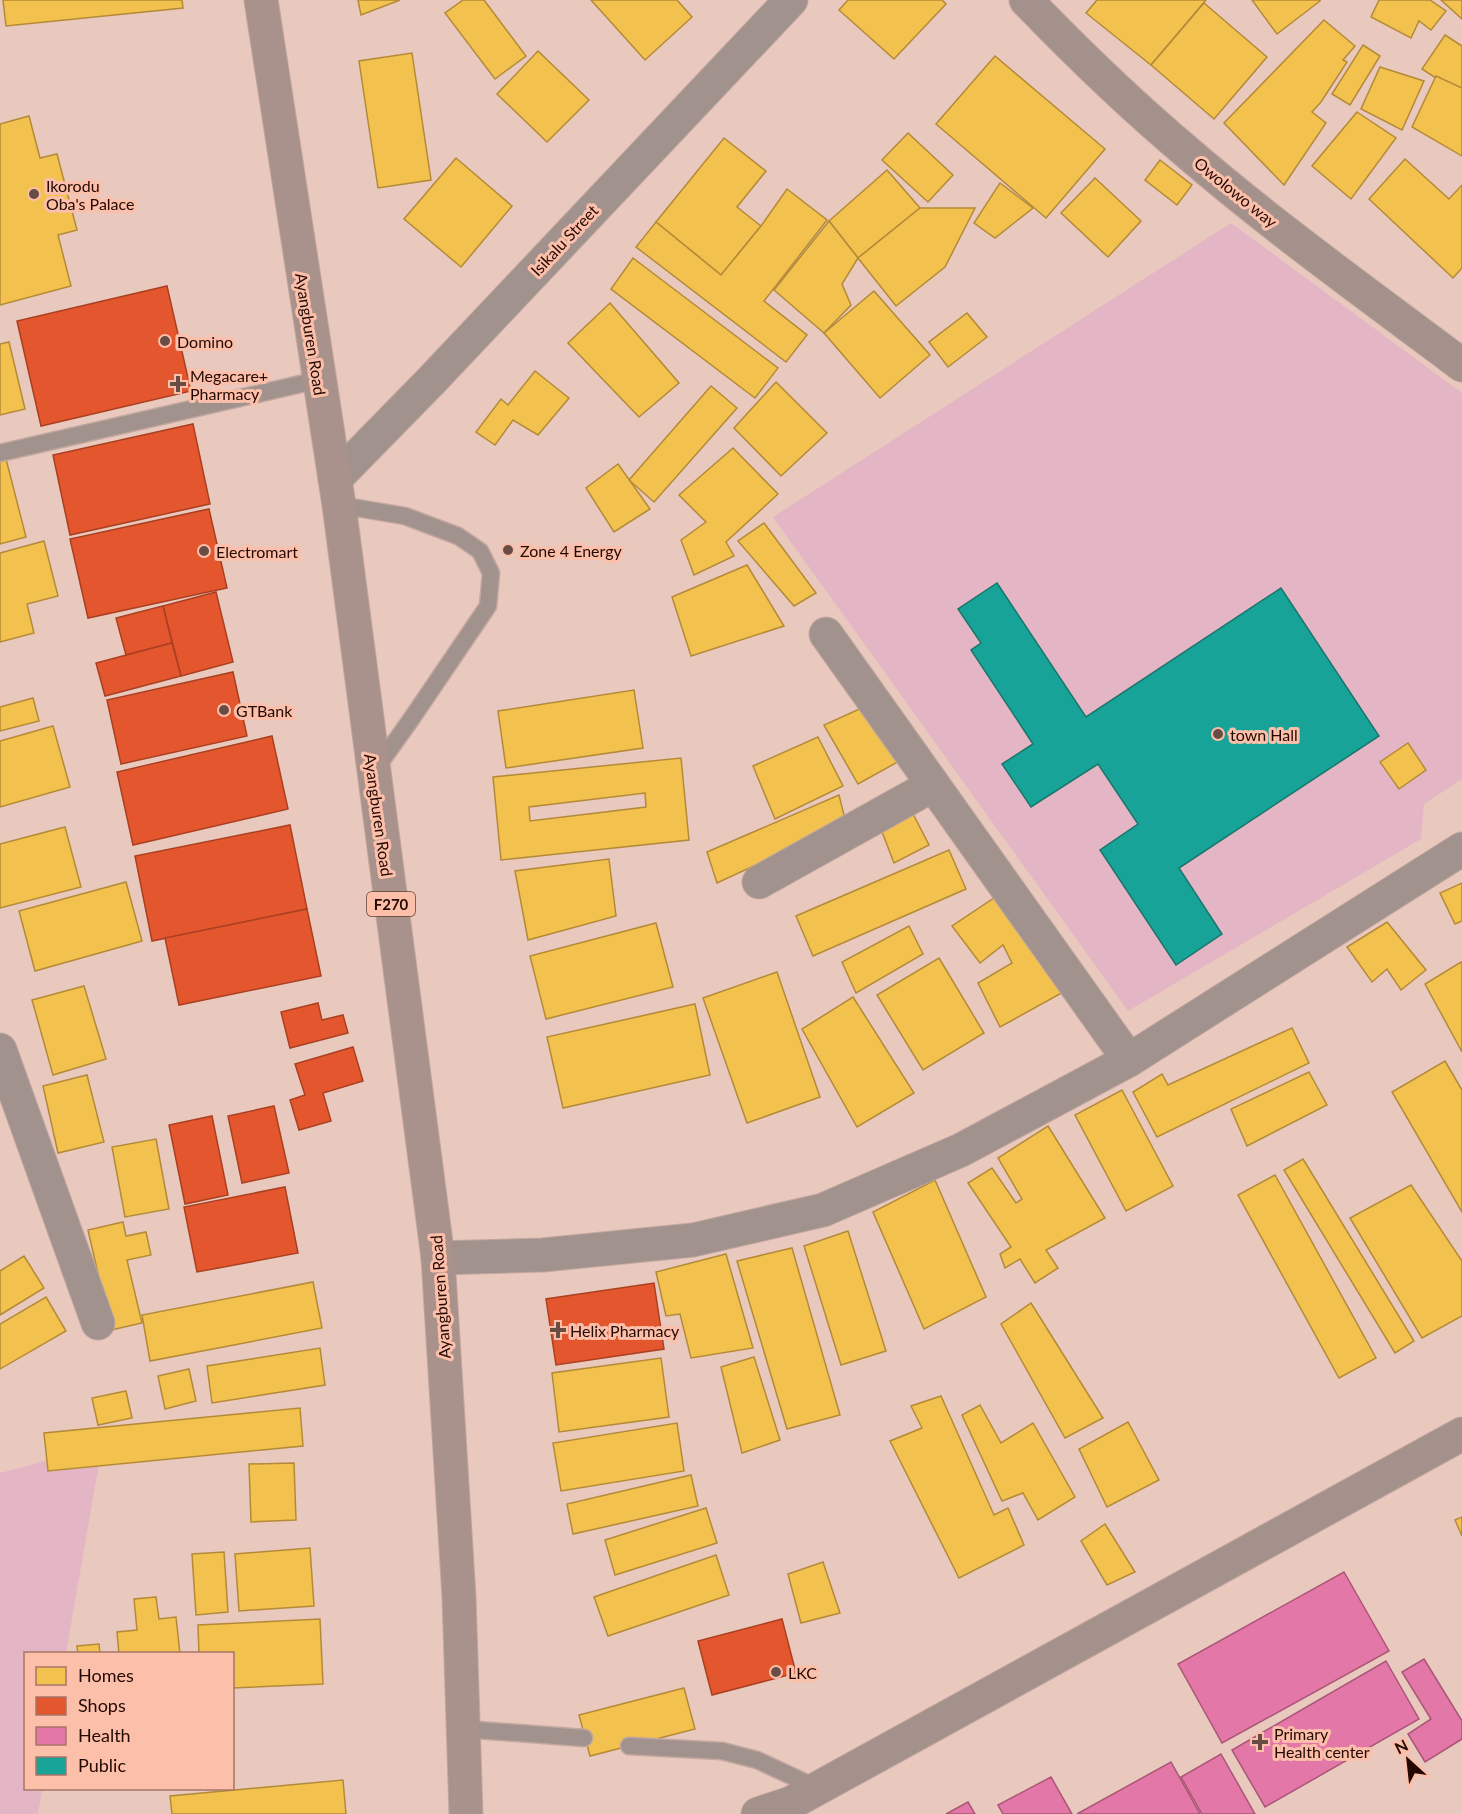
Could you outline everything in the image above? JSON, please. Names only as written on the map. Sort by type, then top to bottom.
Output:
[{"type":"main road","name":"Ayangburen Road","points":[[261,0],[337,492],[438,1258],[459,1597],[466,1814]]},
{"type":"main road","name":"Owolowo way","points":[[1026,0],[1085,61],[1189,154],[1302,244],[1462,365]]},
{"type":"main road","points":[[758,1814],[795,1802],[1462,1434]]},
{"type":"street","name":"Isikalu Street","points":[[337,492],[431,381],[791,0]]},
{"type":"street","points":[[826,634],[1129,1060]]},
{"type":"street","points":[[759,882],[933,785]]},
{"type":"street","points":[[438,1258],[543,1255],[693,1240],[823,1210],[961,1150],[1129,1060],[1462,849]]},
{"type":"street","points":[[0,1050],[98,1323]]},
{"type":"lane","points":[[0,453],[318,380]]},
{"type":"lane","points":[[337,492],[458,536],[480,552],[491,573],[488,606],[374,771]]},
{"type":"lane","points":[[463,1729],[584,1738]]},
{"type":"lane","points":[[629,1746],[722,1750],[757,1760],[795,1802]]},
{"type":"shaded area","points":[[1231,223],[1462,393],[1462,779],[1424,804],[1421,839],[1128,1011],[773,517]]},
{"type":"shaded area","points":[[102,1446],[66,1652],[24,1652],[24,1790],[42,1790],[38,1814],[0,1814],[0,1473]]},
{"type":"building: Homes","points":[[3,0],[182,0],[183,8],[6,26]]},
{"type":"building: Homes","points":[[358,0],[400,0],[361,15]]},
{"type":"building: Homes","points":[[463,0],[484,0],[526,56],[495,79],[445,13]]},
{"type":"building: Homes","points":[[591,0],[677,0],[692,17],[645,60]]},
{"type":"building: Homes","points":[[848,0],[942,0],[946,4],[894,59],[839,10]]},
{"type":"building: Homes","points":[[1097,0],[1206,0],[1151,65],[1086,13]]},
{"type":"building: Homes","points":[[1252,0],[1320,0],[1320,1],[1277,34]]},
{"type":"building: Homes","points":[[1379,0],[1430,0],[1446,11],[1431,30],[1419,21],[1411,38],[1371,17]]},
{"type":"building: Homes","points":[[1441,0],[1462,0],[1462,19]]},
{"type":"building: Homes","points":[[1204,3],[1267,57],[1214,119],[1151,65]]},
{"type":"building: Homes","points":[[1324,20],[1355,46],[1343,60],[1347,62],[1312,112],[1326,123],[1284,185],[1224,123]]},
{"type":"building: Homes","points":[[1445,35],[1462,46],[1462,95],[1422,69]]},
{"type":"building: Homes","points":[[1363,45],[1380,56],[1350,105],[1332,94]]},
{"type":"building: Homes","points":[[538,51],[589,100],[547,142],[497,94]]},
{"type":"building: Homes","points":[[412,53],[431,180],[378,188],[359,61]]},
{"type":"building: Homes","points":[[995,56],[1105,149],[1046,218],[936,124]]},
{"type":"building: Homes","points":[[1380,67],[1424,81],[1402,130],[1361,109]]},
{"type":"building: Homes","points":[[1436,76],[1462,88],[1462,156],[1412,127]]},
{"type":"building: Homes","points":[[1357,112],[1396,138],[1351,199],[1312,166]]},
{"type":"building: Homes","name":"Ikorodu Oba's Palace","points":[[29,116],[40,158],[57,154],[77,230],[58,235],[71,286],[0,305],[0,124]]},
{"type":"building: Homes","points":[[908,133],[953,175],[928,202],[882,160]]},
{"type":"building: Homes","points":[[724,138],[766,171],[737,207],[761,226],[721,275],[656,222]]},
{"type":"building: Homes","points":[[456,158],[512,206],[461,267],[404,219]]},
{"type":"building: Homes","points":[[1405,159],[1449,199],[1462,185],[1462,268],[1453,278],[1369,199]]},
{"type":"building: Homes","points":[[1160,160],[1192,185],[1177,205],[1145,180]]},
{"type":"building: Homes","points":[[887,170],[920,208],[858,258],[829,221]]},
{"type":"building: Homes","points":[[1095,178],[1141,221],[1108,257],[1061,213]]},
{"type":"building: Homes","points":[[1000,183],[1033,208],[995,238],[974,223]]},
{"type":"building: Homes","points":[[787,189],[827,220],[764,301],[807,335],[786,362],[636,247],[656,222],[721,275],[761,226]]},
{"type":"building: Homes","points":[[920,208],[975,208],[945,267],[896,306],[858,258]]},
{"type":"building: Homes","points":[[829,221],[858,258],[842,284],[851,305],[824,333],[774,290]]},
{"type":"building: Homes","points":[[633,258],[778,368],[755,398],[611,289]]},
{"type":"building: Homes","points":[[874,291],[930,355],[880,398],[824,333]]},
{"type":"building: Homes","points":[[610,303],[679,383],[639,417],[568,343]]},
{"type":"building: Homes","points":[[967,313],[987,337],[948,367],[929,342]]},
{"type":"building: Homes","points":[[9,342],[25,409],[0,415],[0,344]]},
{"type":"building: Homes","points":[[535,371],[569,398],[538,435],[513,420],[495,445],[476,432],[501,399],[508,405]]},
{"type":"building: Homes","points":[[776,382],[827,433],[781,476],[734,428]]},
{"type":"building: Homes","points":[[711,386],[737,408],[654,502],[629,480]]},
{"type":"building: Homes","points":[[733,448],[778,494],[726,542],[734,556],[694,575],[681,540],[706,522],[679,495]]},
{"type":"building: Homes","points":[[6,459],[26,537],[0,544],[0,460]]},
{"type":"building: Homes","points":[[618,464],[650,509],[614,532],[586,488]]},
{"type":"building: Homes","points":[[764,523],[816,593],[794,606],[738,541]]},
{"type":"building: Homes","points":[[44,541],[58,596],[27,604],[34,633],[0,642],[0,553]]},
{"type":"building: Homes","points":[[747,565],[784,626],[691,656],[672,597]]},
{"type":"building: Homes","points":[[634,690],[643,748],[506,768],[498,711]]},
{"type":"building: Homes","points":[[33,698],[39,721],[0,731],[0,707]]},
{"type":"building: Homes","points":[[864,707],[903,759],[858,784],[824,725]]},
{"type":"building: Homes","points":[[53,726],[70,787],[0,807],[0,741]]},
{"type":"building: Homes","points":[[818,737],[843,786],[775,819],[753,766]]},
{"type":"building: Homes","points":[[1408,743],[1426,770],[1399,789],[1380,762]]},
{"type":"building: Homes","points":[[681,758],[689,840],[501,860],[493,777]],"holes":[[[645,793],[646,807],[530,821],[529,807]]]},
{"type":"building: Homes","points":[[839,795],[846,823],[717,883],[707,852]]},
{"type":"building: Homes","points":[[910,808],[929,845],[894,863],[879,824]]},
{"type":"building: Homes","points":[[65,827],[81,887],[0,908],[0,844]]},
{"type":"building: Homes","points":[[949,850],[966,889],[813,956],[796,916]]},
{"type":"building: Homes","points":[[609,859],[616,916],[528,940],[515,871]]},
{"type":"building: Homes","points":[[126,882],[142,941],[35,971],[19,911]]},
{"type":"building: Homes","points":[[1462,883],[1462,921],[1455,924],[1440,893]]},
{"type":"building: Homes","points":[[1000,894],[1067,990],[1000,1027],[978,983],[1012,963],[1003,945],[980,963],[952,926]]},
{"type":"building: Homes","points":[[1387,922],[1426,970],[1401,990],[1387,969],[1372,982],[1347,947]]},
{"type":"building: Homes","points":[[656,923],[673,987],[546,1019],[530,956]]},
{"type":"building: Homes","points":[[909,926],[923,954],[856,993],[842,962]]},
{"type":"building: Homes","points":[[939,958],[984,1033],[923,1070],[877,995]]},
{"type":"building: Homes","points":[[1461,962],[1462,964],[1462,1052],[1425,984]]},
{"type":"building: Homes","points":[[777,972],[820,1097],[747,1123],[703,998]]},
{"type":"building: Homes","points":[[84,986],[106,1059],[53,1075],[32,1000]]},
{"type":"building: Homes","points":[[853,997],[914,1093],[857,1127],[802,1029]]},
{"type":"building: Homes","points":[[695,1004],[710,1075],[563,1108],[547,1037]]},
{"type":"building: Homes","points":[[1292,1028],[1309,1063],[1157,1137],[1133,1092],[1162,1074],[1168,1085]]},
{"type":"building: Homes","points":[[1445,1061],[1462,1090],[1462,1212],[1392,1092]]},
{"type":"building: Homes","points":[[1309,1072],[1327,1105],[1247,1146],[1231,1109]]},
{"type":"building: Homes","points":[[87,1075],[104,1142],[58,1153],[43,1086]]},
{"type":"building: Homes","points":[[1122,1090],[1173,1186],[1126,1211],[1075,1115]]},
{"type":"building: Homes","points":[[1048,1126],[1105,1218],[1046,1250],[1058,1268],[1035,1283],[1020,1259],[1005,1268],[1000,1254],[1011,1247],[968,1183],[992,1168],[1016,1203],[1022,1199],[998,1158]]},
{"type":"building: Homes","points":[[156,1139],[169,1209],[125,1217],[112,1147]]},
{"type":"building: Homes","points":[[1303,1159],[1414,1341],[1395,1353],[1284,1170]]},
{"type":"building: Homes","points":[[1275,1175],[1376,1358],[1339,1378],[1238,1195]]},
{"type":"building: Homes","points":[[935,1180],[986,1297],[924,1329],[873,1212]]},
{"type":"building: Homes","points":[[1411,1185],[1462,1261],[1462,1316],[1422,1338],[1350,1218]]},
{"type":"building: Homes","points":[[123,1222],[126,1236],[146,1232],[151,1255],[127,1260],[142,1323],[111,1330],[88,1230]]},
{"type":"building: Homes","points":[[848,1231],[886,1351],[841,1365],[804,1246]]},
{"type":"building: Homes","points":[[792,1248],[840,1415],[787,1429],[737,1261]]},
{"type":"building: Homes","points":[[726,1254],[753,1348],[691,1358],[680,1314],[666,1316],[656,1272]]},
{"type":"building: Homes","points":[[24,1256],[44,1288],[0,1315],[0,1271]]},
{"type":"building: Homes","points":[[313,1282],[322,1328],[150,1361],[142,1315]]},
{"type":"building: Homes","points":[[46,1297],[66,1331],[0,1369],[0,1324]]},
{"type":"building: Homes","points":[[1031,1303],[1103,1418],[1065,1438],[1001,1324]]},
{"type":"building: Homes","points":[[320,1348],[325,1385],[212,1403],[207,1366]]},
{"type":"building: Homes","points":[[754,1357],[780,1440],[742,1453],[721,1367]]},
{"type":"building: Homes","points":[[661,1358],[669,1417],[559,1432],[552,1373]]},
{"type":"building: Homes","points":[[189,1369],[196,1401],[165,1409],[158,1376]]},
{"type":"building: Homes","points":[[126,1391],[132,1418],[98,1425],[92,1398]]},
{"type":"building: Homes","points":[[941,1396],[994,1515],[1008,1508],[1024,1545],[959,1578],[890,1441],[922,1428],[911,1406]]},
{"type":"building: Homes","points":[[980,1405],[1001,1443],[1033,1423],[1075,1497],[1038,1520],[1023,1493],[1002,1501],[962,1415]]},
{"type":"building: Homes","points":[[300,1408],[303,1446],[48,1471],[44,1433]]},
{"type":"building: Homes","points":[[1128,1422],[1159,1480],[1107,1507],[1079,1449]]},
{"type":"building: Homes","points":[[677,1423],[684,1471],[561,1491],[553,1443]]},
{"type":"building: Homes","points":[[294,1463],[296,1520],[251,1522],[249,1464]]},
{"type":"building: Homes","points":[[691,1475],[698,1506],[573,1534],[567,1504]]},
{"type":"building: Homes","points":[[706,1508],[717,1543],[615,1575],[605,1540]]},
{"type":"building: Homes","points":[[1462,1517],[1462,1536],[1455,1520]]},
{"type":"building: Homes","points":[[1105,1524],[1135,1572],[1107,1585],[1081,1541]]},
{"type":"building: Homes","points":[[310,1548],[314,1606],[239,1611],[235,1554]]},
{"type":"building: Homes","points":[[224,1552],[228,1612],[196,1615],[192,1554]]},
{"type":"building: Homes","points":[[716,1555],[729,1595],[608,1636],[594,1597]]},
{"type":"building: Homes","points":[[823,1562],[840,1613],[801,1623],[788,1574]]},
{"type":"building: Homes","points":[[156,1597],[159,1619],[176,1617],[180,1652],[119,1652],[117,1632],[137,1630],[134,1599]]},
{"type":"building: Homes","points":[[320,1619],[323,1684],[234,1688],[234,1652],[199,1652],[198,1625]]},
{"type":"building: Homes","points":[[99,1644],[100,1652],[78,1652],[77,1646]]},
{"type":"building: Homes","points":[[684,1688],[695,1729],[590,1756],[579,1715]]},
{"type":"building: Homes","points":[[343,1780],[346,1814],[172,1814],[170,1796]]},
{"type":"building: Shops","points":[[167,286],[191,391],[41,426],[17,321]]},
{"type":"building: Shops","points":[[193,424],[210,504],[70,535],[53,455]]},
{"type":"building: Shops","points":[[209,509],[227,588],[88,618],[70,539]]},
{"type":"building: Shops","points":[[216,592],[233,662],[181,676],[163,606]]},
{"type":"building: Shops","points":[[163,606],[172,643],[126,655],[116,618]]},
{"type":"building: Shops","points":[[172,643],[181,676],[105,696],[96,663]]},
{"type":"building: Shops","points":[[233,672],[247,736],[121,764],[107,700]]},
{"type":"building: Shops","points":[[272,736],[288,809],[133,845],[117,772]]},
{"type":"building: Shops","points":[[290,825],[307,909],[152,941],[135,856]]},
{"type":"building: Shops","points":[[307,909],[321,976],[179,1005],[165,938]]},
{"type":"building: Shops","points":[[318,1003],[322,1020],[343,1015],[348,1033],[290,1048],[281,1012]]},
{"type":"building: Shops","points":[[353,1047],[363,1081],[323,1093],[331,1121],[299,1130],[290,1100],[305,1095],[295,1064]]},
{"type":"building: Shops","points":[[274,1106],[289,1173],[242,1183],[228,1116]]},
{"type":"building: Shops","points":[[212,1116],[228,1195],[185,1204],[169,1125]]},
{"type":"building: Shops","points":[[285,1187],[298,1253],[197,1272],[184,1207]]},
{"type":"building: Shops","points":[[654,1283],[664,1349],[556,1365],[546,1299]]},
{"type":"building: Shops","points":[[782,1619],[796,1673],[712,1695],[698,1641]]},
{"type":"building: Health","points":[[1344,1572],[1389,1651],[1222,1743],[1178,1664]]},
{"type":"building: Health","points":[[1424,1659],[1462,1721],[1462,1739],[1425,1762],[1408,1734],[1431,1719],[1402,1672]]},
{"type":"building: Health","points":[[1386,1661],[1419,1719],[1265,1807],[1232,1750]]},
{"type":"building: Health","points":[[1221,1754],[1255,1814],[1202,1814],[1181,1777]]},
{"type":"building: Health","points":[[1171,1762],[1200,1814],[1077,1814]]},
{"type":"building: Health","points":[[1051,1777],[1072,1814],[1003,1814],[998,1805]]},
{"type":"building: Health","points":[[968,1802],[975,1814],[946,1814]]},
{"type":"building: Public","points":[[997,583],[1086,717],[1281,588],[1379,736],[1179,868],[1222,934],[1176,965],[1100,850],[1138,824],[1098,764],[1031,807],[1002,764],[1033,744],[971,650],[981,643],[958,609]]},
{"type":"place","name":"Ikorodu Oba's Palace","points":[[34,194]]},
{"type":"place","name":"Domino","points":[[165,341]]},
{"type":"place","name":"Megacare+ Pharmacy","points":[[178,384]]},
{"type":"place","name":"Zone 4 Energy","points":[[508,550]]},
{"type":"place","name":"Electromart","points":[[204,551]]},
{"type":"place","name":"GTBank","points":[[224,710]]},
{"type":"place","name":"town Hall","points":[[1218,734]]},
{"type":"place","name":"Helix Pharmacy","points":[[558,1330]]},
{"type":"place","name":"LKC","points":[[776,1672]]},
{"type":"place","name":"Primary Health center","points":[[1260,1742]]}]
